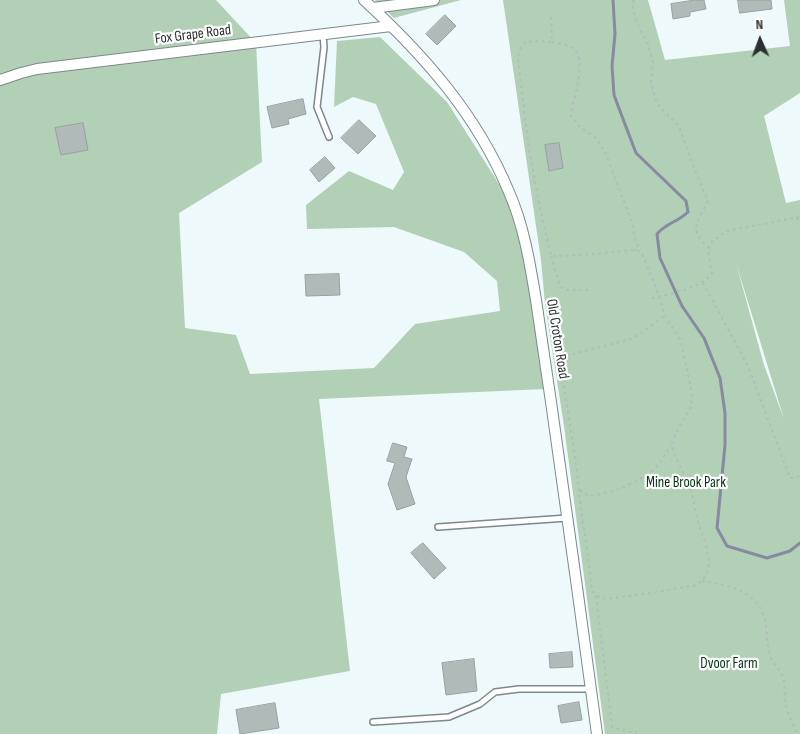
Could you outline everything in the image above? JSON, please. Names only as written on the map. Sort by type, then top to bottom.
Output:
[{"type":"street","name":"Old Croton Road","points":[[364,0],[433,70],[470,116],[498,167],[520,222],[533,280],[597,734]]},
{"type":"street","points":[[373,8],[434,0]]},
{"type":"street","name":"Fox Grape Road","points":[[0,80],[37,69],[391,26]]},
{"type":"lane","points":[[323,35],[324,47],[317,107],[329,137]]},
{"type":"lane","points":[[438,527],[567,518]]},
{"type":"lane","points":[[373,722],[449,717],[480,704],[495,692],[519,689],[591,689]]},
{"type":"path","points":[[634,0],[632,5],[636,21],[648,44],[653,62],[651,84],[656,104],[679,126],[696,173],[706,194],[708,201],[696,228],[696,235],[709,248]]},
{"type":"path","points":[[551,17],[552,42]]},
{"type":"path","points":[[589,290],[565,290],[560,286],[551,256],[538,203],[518,59],[519,51],[525,42],[552,42],[571,47],[578,54],[580,68],[571,116],[581,128],[598,139],[605,152],[632,222],[638,246],[632,250]]},
{"type":"path","points":[[652,298],[703,283],[712,273],[709,248],[712,242],[726,231],[798,218],[800,223]]},
{"type":"path","points":[[551,256],[639,251],[654,282],[665,316],[681,341],[689,373],[691,407],[658,465],[638,480],[615,491],[589,496],[580,490]]},
{"type":"path","points":[[703,283],[748,366],[790,478],[800,476]]},
{"type":"path","points":[[665,316],[631,339],[582,351],[566,358],[563,363],[561,372],[580,490],[580,507],[592,590],[599,597],[606,599],[625,597],[697,585],[708,571],[709,564],[706,545],[698,522],[691,489],[673,452],[672,443]]},
{"type":"path","points":[[702,580],[730,586],[756,602],[764,614],[769,652],[773,663],[782,675],[785,686],[785,702],[798,734]]},
{"type":"path","points":[[596,594],[612,727],[637,734]]},
{"type":"green space","points":[[0,0],[216,0],[256,43],[262,162],[179,213],[185,328],[236,335],[250,374],[374,368],[415,324],[500,311],[497,281],[464,252],[394,227],[307,229],[306,205],[349,171],[393,190],[404,172],[376,104],[353,97],[334,107],[337,41],[380,37],[447,102],[518,214],[545,389],[319,399],[350,671],[221,694],[217,734],[0,734]]},
{"type":"green space","points":[[375,0],[461,0],[394,18]]},
{"type":"green space","name":"Mine Brook Park","points":[[503,0],[648,0],[665,60],[790,46],[784,0],[800,0],[800,93],[764,116],[786,203],[800,200],[800,734],[605,734],[564,426],[545,304],[541,260]],"holes":[[[736,263],[784,419],[764,365]]]},
{"type":"building","points":[[704,0],[706,9],[690,12],[690,16],[673,19],[671,4]]},
{"type":"building","points":[[738,0],[771,0],[772,9],[740,13]]},
{"type":"building","points":[[445,15],[456,26],[437,45],[426,34]]},
{"type":"building","points":[[303,99],[306,114],[288,119],[289,124],[272,128],[267,107]]},
{"type":"building","points":[[359,120],[376,136],[358,154],[341,138]]},
{"type":"building","points":[[83,123],[88,150],[61,155],[55,128]]},
{"type":"building","points":[[559,143],[563,168],[549,171],[545,145]]},
{"type":"building","points":[[325,157],[335,168],[319,182],[310,170]]},
{"type":"building","points":[[339,274],[340,295],[306,296],[305,275]]},
{"type":"building","points":[[393,443],[407,447],[404,457],[412,459],[406,477],[415,504],[397,510],[388,484],[395,463],[387,461]]},
{"type":"building","points":[[423,543],[446,568],[434,579],[411,553]]},
{"type":"building","points":[[572,652],[573,667],[550,668],[549,654]]},
{"type":"building","points":[[474,659],[477,691],[446,695],[442,663]]},
{"type":"building","points":[[579,702],[582,720],[561,723],[558,706]]},
{"type":"building","points":[[275,703],[279,728],[240,734],[236,710]]},
{"type":"waterway","points":[[613,0],[615,34],[612,66],[614,95],[636,153],[686,201],[688,212],[664,227],[657,234],[660,258],[682,306],[704,338],[720,378],[725,413],[725,445],[717,528],[727,546],[767,558],[790,551],[800,543]]},
{"type":"park label","name":"Dvoor Farm","points":[[729,664]]}]
